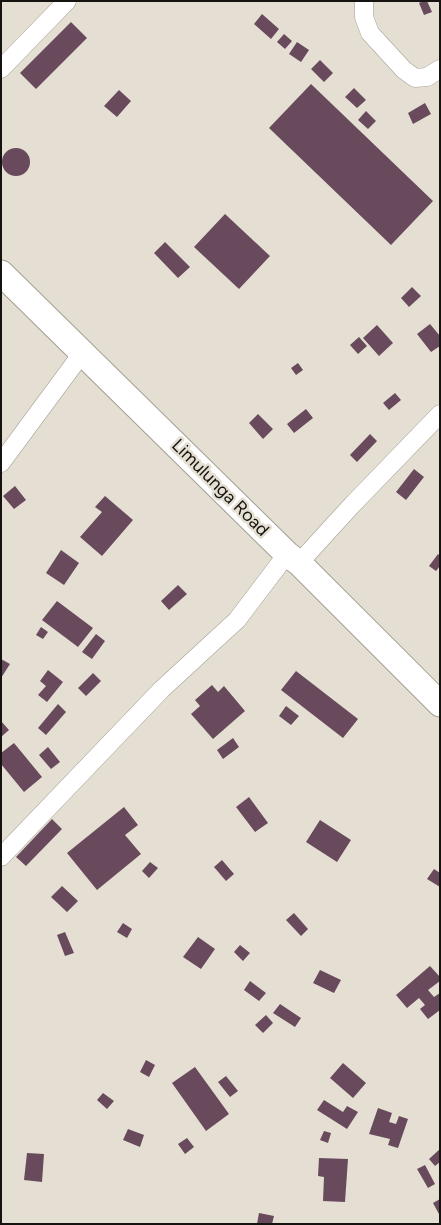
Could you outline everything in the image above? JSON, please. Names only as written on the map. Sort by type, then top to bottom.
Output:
[{"type":"main road","name":"Limulunga Road","points":[[1,272],[440,704]]},
{"type":"street","points":[[1,70],[67,1]]},
{"type":"street","points":[[364,1],[364,17],[370,33],[404,70],[415,78],[427,77],[440,69]]},
{"type":"street","points":[[1,463],[83,352]]},
{"type":"street","points":[[1,857],[162,689],[237,620],[293,558],[352,505],[440,414]]},
{"type":"building","points":[[427,1],[432,12],[424,15],[419,3]]},
{"type":"building","points":[[262,14],[279,29],[271,39],[254,24]]},
{"type":"building","points":[[71,22],[87,38],[36,89],[20,73]]},
{"type":"building","points":[[284,34],[292,41],[285,49],[277,42]]},
{"type":"building","points":[[297,42],[309,50],[301,62],[289,54]]},
{"type":"building","points":[[320,60],[333,73],[324,82],[311,69]]},
{"type":"building","points":[[311,84],[433,201],[391,245],[269,128]]},
{"type":"building","points":[[354,88],[366,100],[357,108],[345,97]]},
{"type":"building","points":[[119,90],[131,101],[117,117],[104,106]]},
{"type":"building","points":[[425,103],[431,114],[413,124],[408,113]]},
{"type":"building","points":[[366,111],[376,121],[368,129],[358,120]]},
{"type":"building","points":[[16,148],[26,152],[30,162],[26,172],[16,176],[6,172],[2,162],[6,152]]},
{"type":"building","points":[[225,214],[270,256],[239,289],[194,247]]},
{"type":"building","points":[[165,242],[190,267],[178,278],[154,253]]},
{"type":"building","points":[[412,287],[421,296],[409,307],[401,298]]},
{"type":"building","points":[[430,324],[440,336],[440,346],[431,352],[417,334]]},
{"type":"building","points":[[377,325],[393,343],[379,356],[363,338]]},
{"type":"building","points":[[359,337],[367,346],[358,354],[350,345]]},
{"type":"building","points":[[298,363],[303,370],[296,375],[291,368]]},
{"type":"building","points":[[395,393],[401,400],[389,410],[383,403]]},
{"type":"building","points":[[306,409],[313,418],[294,433],[287,424]]},
{"type":"building","points":[[258,414],[273,429],[263,439],[249,423]]},
{"type":"building","points":[[370,434],[377,441],[357,462],[350,455]]},
{"type":"building","points":[[414,469],[424,477],[406,500],[396,492]]},
{"type":"building","points":[[15,486],[26,500],[14,509],[3,496]]},
{"type":"building","points":[[105,496],[133,520],[102,556],[80,537],[102,512],[95,507]]},
{"type":"building","points":[[61,550],[79,563],[64,585],[46,573]]},
{"type":"building","points":[[438,554],[440,556],[440,566],[436,571],[429,566]]},
{"type":"building","points":[[178,585],[187,594],[169,610],[161,601]]},
{"type":"building","points":[[57,601],[93,628],[78,647],[42,620]]},
{"type":"building","points":[[41,627],[48,632],[43,639],[36,635]]},
{"type":"building","points":[[96,634],[105,641],[92,659],[82,652]]},
{"type":"building","points":[[1,659],[10,664],[1,678]]},
{"type":"building","points":[[48,670],[63,682],[47,702],[38,695],[46,686],[40,681]]},
{"type":"building","points":[[296,671],[358,719],[343,738],[281,690]]},
{"type":"building","points":[[93,673],[101,681],[86,696],[78,688]]},
{"type":"building","points":[[212,685],[218,692],[224,686],[245,711],[213,739],[191,714],[200,706],[195,700]]},
{"type":"building","points":[[58,704],[66,712],[46,735],[38,728]]},
{"type":"building","points":[[286,706],[299,716],[291,725],[279,716]]},
{"type":"building","points":[[1,721],[9,730],[1,737]]},
{"type":"building","points":[[233,738],[239,747],[223,759],[217,750]]},
{"type":"building","points":[[14,743],[42,777],[24,792],[1,764],[1,753]]},
{"type":"building","points":[[48,747],[60,762],[51,769],[39,755]]},
{"type":"building","points":[[249,797],[268,823],[255,832],[236,807]]},
{"type":"building","points":[[124,807],[138,825],[125,835],[141,854],[97,890],[67,853]]},
{"type":"building","points":[[52,819],[62,829],[26,866],[16,857]]},
{"type":"building","points":[[320,820],[351,840],[337,862],[306,842]]},
{"type":"building","points":[[222,860],[234,874],[226,881],[214,867]]},
{"type":"building","points":[[150,862],[158,868],[149,878],[142,871]]},
{"type":"building","points":[[434,869],[440,873],[440,887],[427,879]]},
{"type":"building","points":[[62,886],[78,901],[67,912],[51,897]]},
{"type":"building","points":[[294,913],[308,929],[301,936],[286,920]]},
{"type":"building","points":[[123,923],[132,929],[127,938],[117,932]]},
{"type":"building","points":[[65,932],[74,953],[65,956],[57,935]]},
{"type":"building","points":[[198,937],[215,949],[201,969],[183,957]]},
{"type":"building","points":[[240,945],[250,953],[243,961],[234,952]]},
{"type":"building","points":[[430,966],[440,977],[440,981],[428,990],[434,997],[440,993],[440,1010],[428,1019],[420,1009],[425,1005],[419,998],[407,1008],[396,995]]},
{"type":"building","points":[[320,970],[341,980],[334,993],[313,983]]},
{"type":"building","points":[[250,981],[266,993],[259,1001],[244,990]]},
{"type":"building","points":[[280,1004],[301,1018],[295,1027],[273,1013]]},
{"type":"building","points":[[266,1015],[273,1023],[263,1033],[255,1025]]},
{"type":"building","points":[[146,1060],[155,1065],[149,1077],[140,1072]]},
{"type":"building","points":[[343,1063],[366,1083],[353,1098],[330,1078]]},
{"type":"building","points":[[195,1067],[229,1114],[206,1131],[172,1083]]},
{"type":"building","points":[[226,1076],[238,1091],[230,1097],[218,1082]]},
{"type":"building","points":[[103,1093],[114,1101],[107,1109],[97,1100]]},
{"type":"building","points":[[324,1100],[343,1112],[347,1106],[358,1112],[347,1129],[317,1110]]},
{"type":"building","points":[[378,1108],[392,1113],[389,1122],[396,1124],[399,1116],[408,1119],[398,1148],[388,1145],[390,1139],[369,1134]]},
{"type":"building","points":[[128,1129],[144,1135],[140,1147],[123,1140]]},
{"type":"building","points":[[324,1131],[331,1133],[328,1143],[320,1140]]},
{"type":"building","points":[[187,1138],[194,1147],[185,1154],[178,1144]]},
{"type":"building","points":[[440,1149],[440,1162],[435,1166],[429,1159]]},
{"type":"building","points":[[27,1153],[44,1154],[42,1182],[24,1180]]},
{"type":"building","points":[[319,1158],[348,1159],[345,1202],[323,1201],[324,1177],[318,1176]]},
{"type":"building","points":[[425,1165],[435,1184],[428,1188],[417,1169]]},
{"type":"building","points":[[440,1199],[440,1216],[433,1203]]},
{"type":"building","points":[[259,1213],[274,1216],[272,1224],[257,1224]]}]
